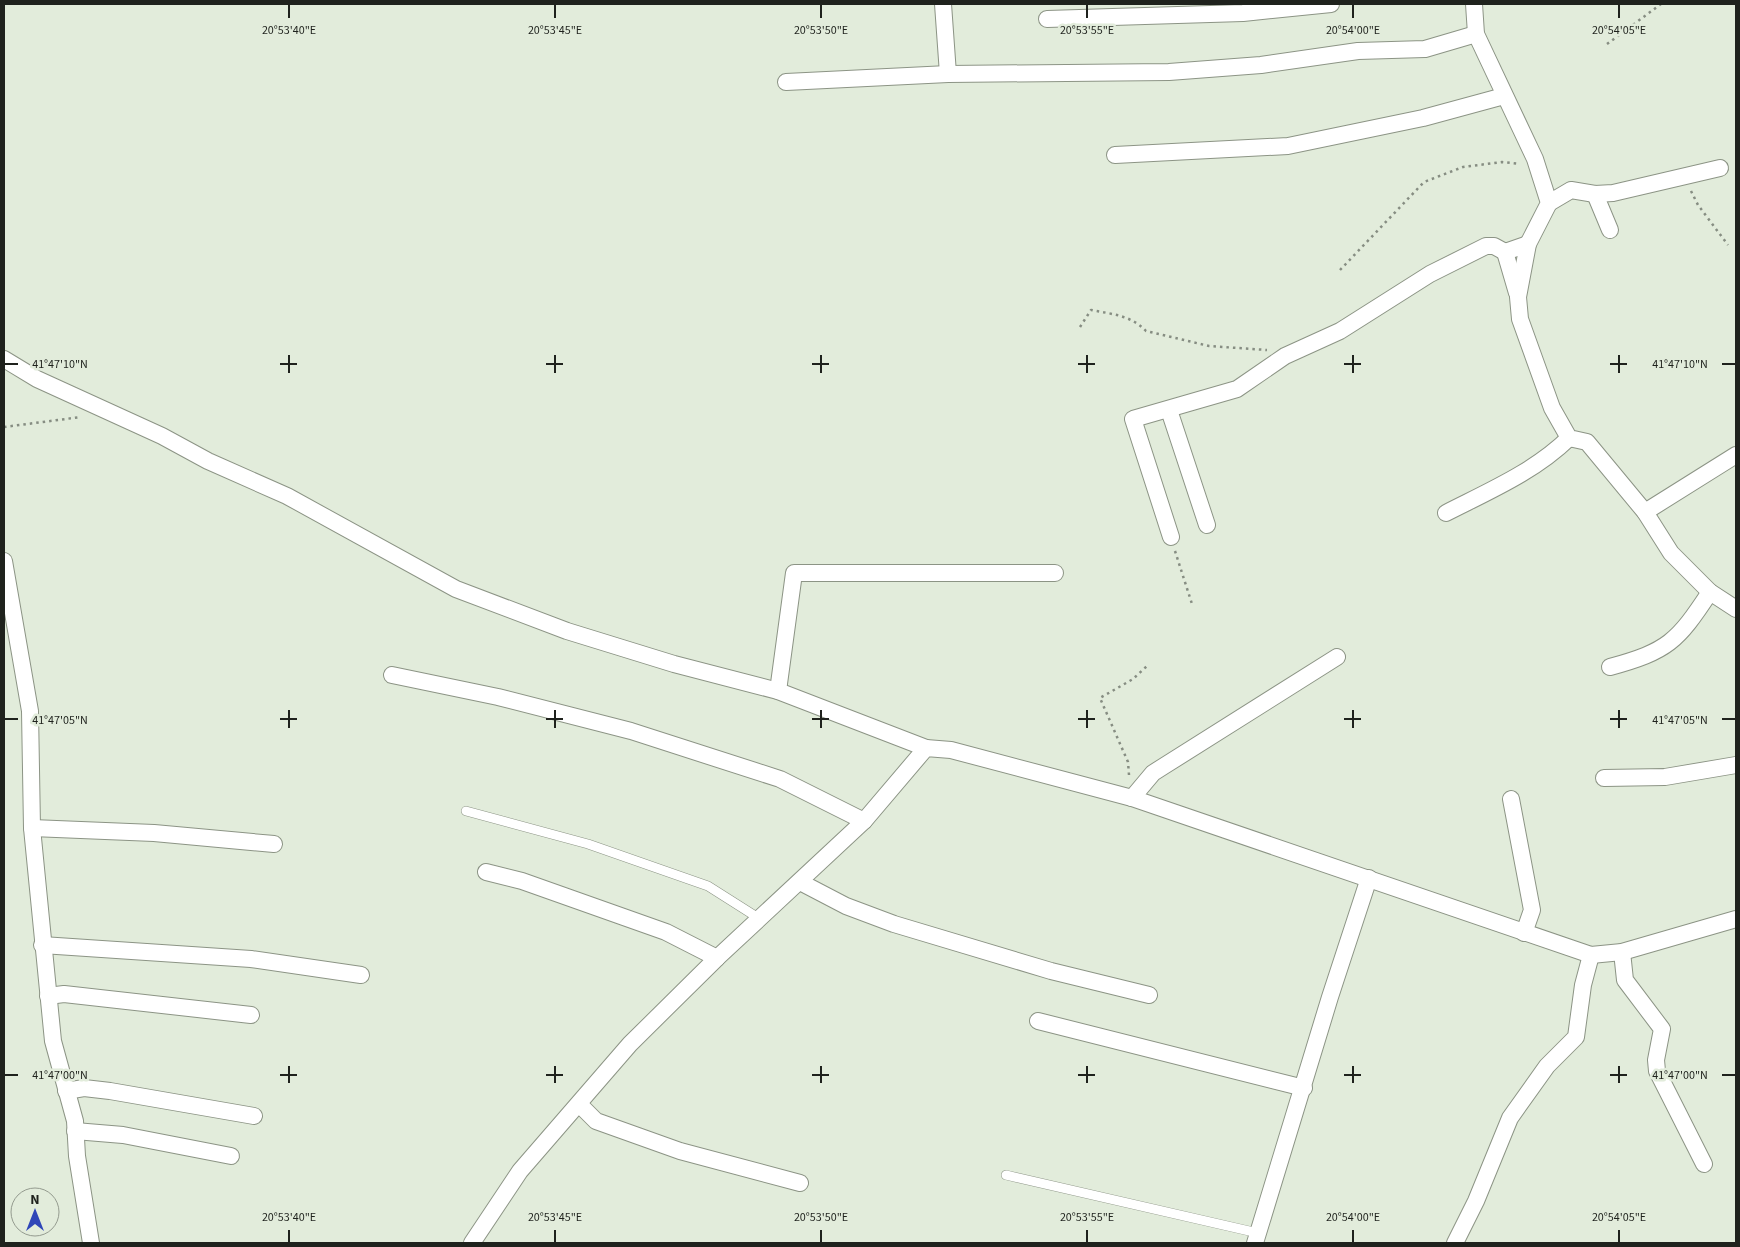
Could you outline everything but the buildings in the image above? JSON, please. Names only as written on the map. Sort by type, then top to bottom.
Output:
[{"type":"street","points":[[943,4],[948,74]]},
{"type":"street","points":[[1047,19],[1243,13],[1331,4]]},
{"type":"street","points":[[1474,4],[1476,34],[1535,159],[1549,203]]},
{"type":"street","points":[[786,82],[948,74],[1169,72],[1261,65],[1358,51],[1425,49],[1476,34]]},
{"type":"street","points":[[1115,154],[1288,146],[1423,118],[1504,96]]},
{"type":"street","points":[[1518,296],[1528,244],[1549,203],[1571,190],[1595,194],[1613,193],[1720,168]]},
{"type":"street","points":[[1595,194],[1610,230]]},
{"type":"street","points":[[1505,252],[1528,244]]},
{"type":"street","points":[[1171,536],[1132,419],[1238,389],[1285,356],[1340,331],[1430,274],[1486,246],[1494,246],[1505,252],[1518,296],[1520,318],[1552,408],[1569,438],[1587,442],[1645,512],[1671,553],[1710,592],[1736,609]]},
{"type":"street","points":[[4,360],[37,379],[162,436],[208,461],[287,496],[456,589],[576,634],[674,664],[778,690],[926,748],[951,750],[1132,798],[1591,955],[1622,952],[1736,919]]},
{"type":"street","points":[[1169,410],[1207,525]]},
{"type":"street","points":[[1446,513],[1526,472],[1554,453],[1569,438]]},
{"type":"street","points":[[1645,512],[1736,455]]},
{"type":"street","points":[[4,562],[30,711],[32,828],[42,945],[53,1041],[76,1131],[77,1156],[91,1243]]},
{"type":"street","points":[[778,690],[794,573],[1055,573]]},
{"type":"street","points":[[1610,667],[1647,657],[1666,646],[1679,636],[1710,592]]},
{"type":"street","points":[[1132,798],[1153,774],[1164,766],[1337,657]]},
{"type":"street","points":[[392,675],[498,697],[631,732],[780,779],[864,821]]},
{"type":"street","points":[[472,1243],[520,1170],[630,1044],[717,958],[864,821],[926,748]]},
{"type":"street","points":[[1604,778],[1665,777],[1736,765]]},
{"type":"street","points":[[1511,799],[1532,910],[1524,933]]},
{"type":"street","points":[[32,828],[154,833],[274,844]]},
{"type":"street","points":[[486,872],[522,881],[666,932],[717,958]]},
{"type":"street","points":[[1257,1238],[1330,997],[1369,878]]},
{"type":"street","points":[[800,882],[846,906],[894,924],[1051,971],[1149,994]]},
{"type":"street","points":[[42,945],[251,959],[361,974]]},
{"type":"street","points":[[1622,952],[1625,980],[1662,1028],[1656,1060],[1657,1071],[1704,1164]]},
{"type":"street","points":[[1455,1243],[1476,1201],[1510,1118],[1546,1066],[1576,1037],[1591,955]]},
{"type":"street","points":[[48,996],[64,994],[251,1015]]},
{"type":"street","points":[[1038,1021],[1304,1088]]},
{"type":"street","points":[[66,1091],[84,1088],[110,1091],[254,1116]]},
{"type":"street","points":[[579,1104],[596,1121],[680,1151],[800,1183]]},
{"type":"street","points":[[76,1131],[123,1135],[231,1156]]},
{"type":"lane","points":[[466,811],[588,844],[708,886],[760,919]]},
{"type":"lane","points":[[1006,1175],[1257,1238]]},
{"type":"path","points":[[1607,44],[1661,4]]},
{"type":"path","points":[[1340,270],[1424,182],[1463,167],[1502,162],[1520,164],[1535,159]]},
{"type":"path","points":[[1683,177],[1698,205],[1728,245]]},
{"type":"path","points":[[1080,327],[1091,310],[1122,316],[1139,324],[1146,331],[1190,342],[1208,346],[1266,349],[1285,356]]},
{"type":"path","points":[[4,427],[68,421],[105,410]]},
{"type":"path","points":[[1171,536],[1192,604]]},
{"type":"path","points":[[1132,798],[1128,762],[1100,698],[1133,678],[1147,666]]}]
